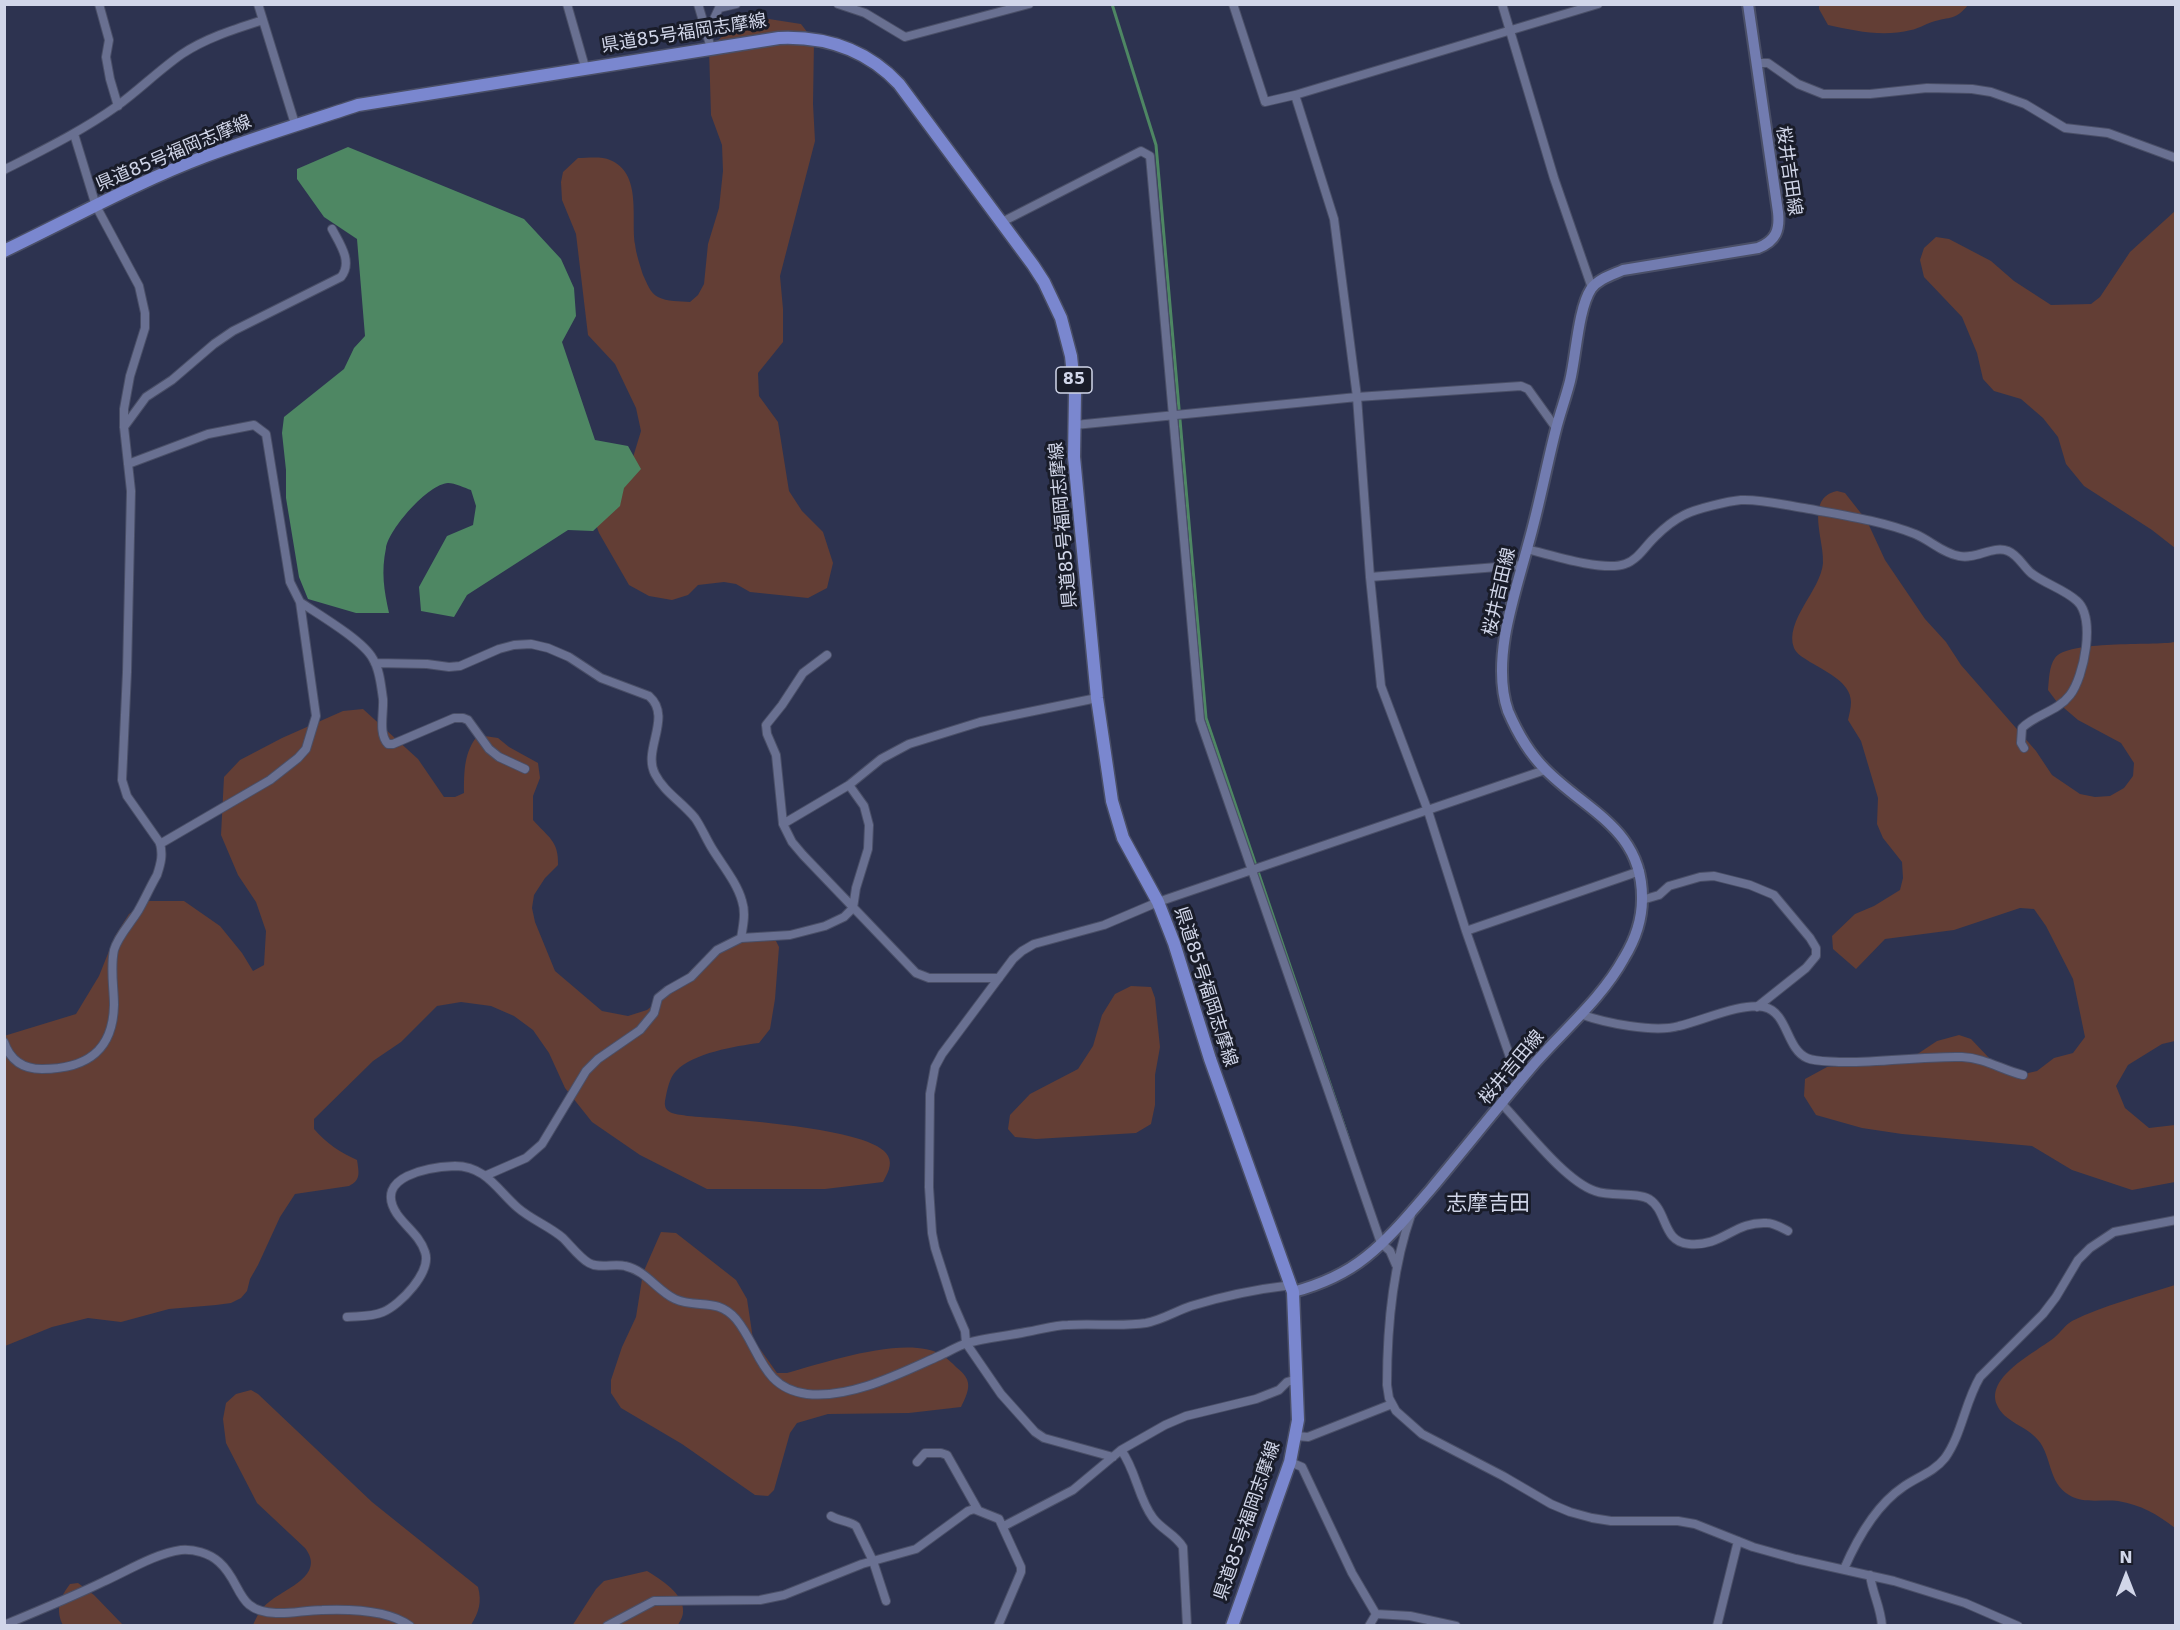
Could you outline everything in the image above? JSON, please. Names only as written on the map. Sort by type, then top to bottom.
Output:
[{"type":"main road","name":"桜井吉田線","points":[[1292,1289],[1328,1280],[1366,1257],[1381,1243],[1414,1208],[1519,1083],[1609,981],[1634,940],[1640,921],[1642,900],[1640,871],[1626,840],[1604,816],[1545,770],[1516,728],[1507,707],[1502,683],[1505,634],[1556,428],[1570,382],[1585,307],[1592,288],[1606,277],[1623,270],[1758,248],[1769,244],[1776,235],[1779,226],[1748,4]]},
{"type":"main road","name":"県道85号福岡志摩線","points":[[4,251],[205,156],[358,105],[711,48],[799,37],[840,45],[862,55],[888,72],[905,91],[1044,282],[1066,335],[1073,375],[1074,457],[1097,698],[1105,760],[1117,818],[1130,854],[1158,902],[1174,943],[1210,1059],[1292,1289],[1297,1379],[1296,1436],[1290,1462],[1232,1626]]},
{"type":"street","points":[[99,4],[109,40],[106,57],[118,106]]},
{"type":"street","points":[[258,4],[296,124]]},
{"type":"street","points":[[567,4],[585,68]]},
{"type":"street","points":[[698,4],[711,48]]},
{"type":"street","points":[[707,34],[719,8],[736,4]]},
{"type":"street","points":[[838,4],[865,13],[905,37],[1029,4]]},
{"type":"street","points":[[1233,4],[1265,102],[1598,4]]},
{"type":"street","points":[[1502,4],[1554,178],[1592,288]]},
{"type":"street","points":[[4,170],[74,134],[118,106],[183,54],[223,34],[263,20]]},
{"type":"street","points":[[1756,63],[1768,63],[1798,84],[1823,94],[1870,94],[1927,88],[1972,89],[1991,92],[2025,104],[2065,128],[2108,133],[2175,158]]},
{"type":"street","points":[[1295,95],[1334,219],[1357,397],[1370,577],[1381,686],[1428,811],[1466,931],[1519,1083]]},
{"type":"street","points":[[4,1042],[11,1057],[18,1063],[38,1069],[69,1068],[83,1063],[100,1048],[109,1029],[114,1009],[114,951],[161,864],[160,844],[127,796],[122,780],[131,491],[124,427],[126,393],[146,328],[145,313],[139,286],[96,206],[74,134]]},
{"type":"street","points":[[1002,222],[1141,151],[1150,156],[1200,720],[1381,1243],[1390,1251],[1396,1265]]},
{"type":"street","points":[[124,427],[147,397],[172,380],[214,344],[233,331],[341,277],[345,272],[346,261],[332,229]]},
{"type":"street","points":[[1075,425],[1357,397],[1521,386],[1528,389],[1556,428]]},
{"type":"street","points":[[128,464],[208,434],[254,425],[266,434],[290,582],[300,602],[316,716],[306,749],[298,758],[270,780],[160,844]]},
{"type":"street","points":[[1527,549],[1604,565],[1627,564],[1641,553],[1654,537],[1685,513],[1742,500],[1839,514],[1891,526],[1917,535],[1936,547],[1960,557],[2001,550],[2008,551],[2031,573],[2056,586],[2080,603],[2086,616],[2084,655],[2078,681],[2070,695],[2058,707],[2022,728],[2021,743],[2025,748]]},
{"type":"street","points":[[1370,577],[1523,565]]},
{"type":"street","points":[[300,602],[365,649],[375,663],[383,700],[383,736],[387,744],[393,744],[454,718],[463,718],[468,720],[489,749],[498,757],[525,769]]},
{"type":"street","points":[[375,663],[460,666],[499,649],[531,644],[569,657],[601,678],[650,696],[658,711],[659,722],[652,747],[652,765],[663,786],[695,818],[732,880],[744,911],[741,938]]},
{"type":"street","points":[[827,655],[803,673],[766,725],[766,734],[776,755],[783,824],[792,842],[916,973],[929,978],[999,978]]},
{"type":"street","points":[[783,824],[849,785],[881,759],[909,744],[980,722],[1097,698]]},
{"type":"street","points":[[1113,1457],[1044,1438],[1035,1432],[1001,1394],[966,1343],[965,1331],[952,1301],[932,1233],[929,1187],[930,1094],[935,1067],[942,1054],[1013,959],[1034,944],[1104,925],[1158,902],[1545,770]]},
{"type":"street","points":[[487,1175],[511,1166],[532,1154],[551,1132],[568,1098],[586,1071],[598,1059],[645,1026],[654,1013],[658,998],[691,977],[717,950],[741,938],[804,933],[835,922],[853,908],[856,888],[868,849],[869,825],[864,806],[849,785]]},
{"type":"street","points":[[1466,931],[1640,871]]},
{"type":"street","points":[[1642,900],[1659,894],[1670,886],[1700,877],[1714,876],[1750,885],[1774,895],[1810,938],[1816,948],[1816,956],[1806,968],[1757,1007]]},
{"type":"street","points":[[1580,1014],[1640,1026],[1671,1028],[1734,1011],[1765,1007],[1773,1012],[1784,1025],[1795,1047],[1806,1058],[1851,1062],[1965,1057],[1993,1063],[2023,1075]]},
{"type":"street","points":[[1502,1104],[1568,1174],[1583,1186],[1613,1196],[1649,1199],[1659,1210],[1671,1237],[1680,1243],[1713,1243],[1749,1224],[1769,1223],[1788,1231]]},
{"type":"street","points":[[347,1317],[372,1315],[393,1307],[413,1288],[421,1275],[427,1257],[423,1246],[411,1228],[397,1214],[390,1200],[392,1188],[398,1181],[422,1171],[438,1167],[460,1166],[487,1175],[517,1208],[550,1228],[590,1263],[623,1265],[645,1274],[664,1292],[679,1301],[721,1306],[738,1321],[765,1368],[777,1382],[789,1389],[807,1394],[827,1394],[859,1388],[890,1377],[966,1343],[1065,1325],[1149,1323],[1191,1306],[1269,1288],[1292,1289]]},
{"type":"street","name":"桜井吉田線","points":[[1392,1404],[1387,1385],[1387,1367],[1392,1300],[1396,1265],[1414,1208]]},
{"type":"street","points":[[1844,1569],[1853,1548],[1878,1510],[1892,1494],[1922,1477],[1944,1459],[1953,1443],[1973,1388],[1980,1377],[2043,1314],[2078,1260],[2090,1248],[2114,1232],[2175,1220]]},
{"type":"street","points":[[1004,1526],[1073,1490],[1121,1450],[1165,1425],[1186,1416],[1256,1399],[1279,1390],[1287,1382],[1297,1379]]},
{"type":"street","points":[[1296,1436],[1308,1437],[1392,1404],[1410,1425],[1422,1434],[1570,1512],[1611,1521],[1687,1523],[1796,1559],[1870,1575],[1965,1603],[2018,1626]]},
{"type":"street","points":[[1121,1450],[1129,1460],[1152,1517],[1177,1538],[1183,1547],[1187,1626]]},
{"type":"street","points":[[917,1462],[925,1453],[947,1455],[978,1510]]},
{"type":"street","points":[[1290,1462],[1302,1467],[1352,1573],[1376,1614]]},
{"type":"street","points":[[608,1626],[654,1601],[760,1600],[784,1595],[873,1561],[916,1550],[968,1511],[974,1509],[999,1519],[1018,1558],[1021,1572],[998,1626]]},
{"type":"street","points":[[831,1515],[856,1526],[873,1561],[886,1601]]},
{"type":"street","points":[[1717,1626],[1738,1541]]},
{"type":"street","points":[[4,1625],[67,1599],[136,1566],[179,1550],[192,1550],[218,1560],[243,1598],[252,1609],[257,1611],[276,1613],[322,1610],[384,1614],[403,1620],[410,1626]]},
{"type":"street","points":[[1870,1575],[1871,1584],[1879,1603],[1882,1626]]},
{"type":"street","points":[[1369,1626],[1376,1614]]},
{"type":"street","points":[[1376,1614],[1410,1616],[1456,1626]]},
{"type":"shaded area","points":[[1819,4],[1968,5],[1960,14],[1952,17],[1901,32],[1880,33],[1828,25],[1819,9]]},
{"type":"shaded area","points":[[756,17],[801,24],[814,41],[815,141],[780,276],[783,342],[758,373],[759,396],[778,422],[789,491],[802,511],[823,532],[833,563],[827,588],[808,598],[750,592],[736,584],[724,582],[698,585],[688,595],[672,600],[649,596],[629,585],[595,522],[627,477],[641,431],[636,408],[615,364],[588,335],[576,234],[562,200],[561,182],[563,172],[578,158],[603,158],[620,166],[631,185],[636,248],[647,284],[655,295],[662,299],[690,302],[698,295],[704,284],[708,244],[719,208],[723,171],[722,145],[711,115],[709,48],[738,23]]},
{"type":"shaded area","points":[[348,147],[524,219],[561,259],[574,288],[576,316],[562,342],[595,440],[628,446],[641,469],[624,488],[620,506],[593,531],[568,530],[467,595],[454,617],[421,611],[419,587],[447,536],[473,525],[476,506],[471,490],[454,484],[440,485],[430,491],[420,499],[394,530],[386,548],[383,573],[389,613],[356,613],[308,599],[299,577],[286,498],[282,433],[284,417],[344,369],[354,348],[365,336],[357,239],[324,217],[297,179],[297,169]]},
{"type":"shaded area","points":[[2175,211],[2175,548],[2152,530],[2084,486],[2066,464],[2058,437],[2043,418],[2021,399],[1994,391],[1983,379],[1977,353],[1962,317],[1924,277],[1920,260],[1924,248],[1936,237],[1949,239],[1991,261],[2014,281],[2051,305],[2091,304],[2100,297],[2130,252]]},
{"type":"shaded area","points":[[1837,491],[1845,493],[1867,521],[1885,560],[1925,619],[1946,642],[1961,665],[2036,751],[2052,775],[2080,794],[2095,797],[2110,796],[2124,788],[2133,776],[2134,763],[2121,743],[2078,720],[2057,702],[2048,690],[2053,661],[2063,652],[2076,648],[2175,642],[2175,1041],[2162,1044],[2128,1065],[2116,1086],[2125,1108],[2149,1128],[2175,1125],[2175,1182],[2132,1190],[2072,1170],[2032,1146],[1862,1128],[1816,1115],[1804,1096],[1805,1079],[1827,1067],[1907,1061],[1937,1041],[1959,1035],[1971,1039],[1990,1059],[2015,1076],[2037,1071],[2054,1058],[2073,1053],[2085,1037],[2073,979],[2046,926],[2034,909],[2020,908],[1954,930],[1885,939],[1856,969],[1833,949],[1832,936],[1855,914],[1874,906],[1900,890],[1903,878],[1902,862],[1883,838],[1877,824],[1878,798],[1861,741],[1848,720],[1850,695],[1841,682],[1796,652],[1792,638],[1798,616],[1821,573],[1823,554],[1818,521],[1821,502],[1827,495]]},
{"type":"shaded area","points":[[363,709],[418,759],[444,797],[455,797],[464,793],[467,755],[478,735],[498,738],[509,747],[538,763],[540,778],[533,796],[533,820],[548,835],[557,850],[558,865],[545,878],[534,895],[532,908],[535,922],[555,971],[602,1011],[628,1016],[647,1010],[672,990],[695,966],[723,949],[747,939],[774,937],[779,947],[770,1029],[759,1043],[715,1051],[693,1059],[676,1071],[670,1081],[665,1101],[666,1109],[680,1115],[796,1126],[856,1138],[877,1146],[888,1156],[890,1166],[883,1182],[825,1189],[707,1189],[640,1155],[592,1122],[565,1088],[549,1053],[533,1030],[514,1016],[491,1006],[461,1002],[437,1006],[401,1042],[373,1061],[314,1119],[314,1129],[324,1139],[339,1151],[357,1160],[359,1172],[357,1179],[349,1186],[295,1194],[280,1217],[250,1279],[247,1291],[241,1298],[231,1303],[169,1309],[121,1322],[88,1318],[52,1327],[5,1346],[4,1036],[76,1014],[99,976],[115,936],[129,914],[149,901],[184,901],[220,926],[253,971],[264,965],[266,931],[256,902],[238,875],[221,835],[224,777],[240,760],[282,738],[343,711]]},
{"type":"shaded area","points":[[1131,986],[1151,987],[1155,998],[1160,1047],[1151,1124],[1136,1133],[1036,1139],[1015,1137],[1008,1129],[1010,1115],[1030,1094],[1078,1069],[1093,1046],[1102,1015],[1115,994]]},
{"type":"shaded area","points":[[661,1232],[676,1233],[736,1280],[747,1299],[753,1339],[777,1373],[787,1373],[865,1352],[887,1349],[927,1349],[944,1356],[965,1376],[968,1390],[961,1407],[909,1413],[828,1414],[797,1423],[790,1433],[774,1490],[768,1496],[755,1495],[682,1444],[621,1408],[611,1393],[611,1380],[622,1347],[636,1317],[643,1273]]},
{"type":"shaded area","points":[[2176,1285],[2175,1528],[2155,1514],[2134,1505],[2118,1501],[2075,1498],[2062,1490],[2057,1484],[2038,1440],[2000,1411],[1995,1394],[1998,1384],[2005,1375],[2055,1337],[2067,1324],[2110,1305]]},
{"type":"shaded area","points":[[251,1390],[258,1394],[372,1502],[478,1587],[479,1607],[471,1625],[253,1625],[264,1607],[301,1580],[311,1566],[310,1557],[305,1548],[257,1503],[226,1443],[223,1419],[226,1403],[236,1394]]},
{"type":"shaded area","points":[[647,1571],[671,1588],[680,1599],[683,1614],[678,1625],[572,1626],[596,1589],[604,1581]]},
{"type":"shaded area","points":[[78,1583],[94,1595],[123,1625],[63,1625],[59,1614],[61,1599],[70,1584]]},
{"type":"waterway","points":[[1112,4],[1156,145],[1206,718],[1349,1140]]},
{"type":"district","name":"志摩吉田","points":[[1488,1205]]}]
